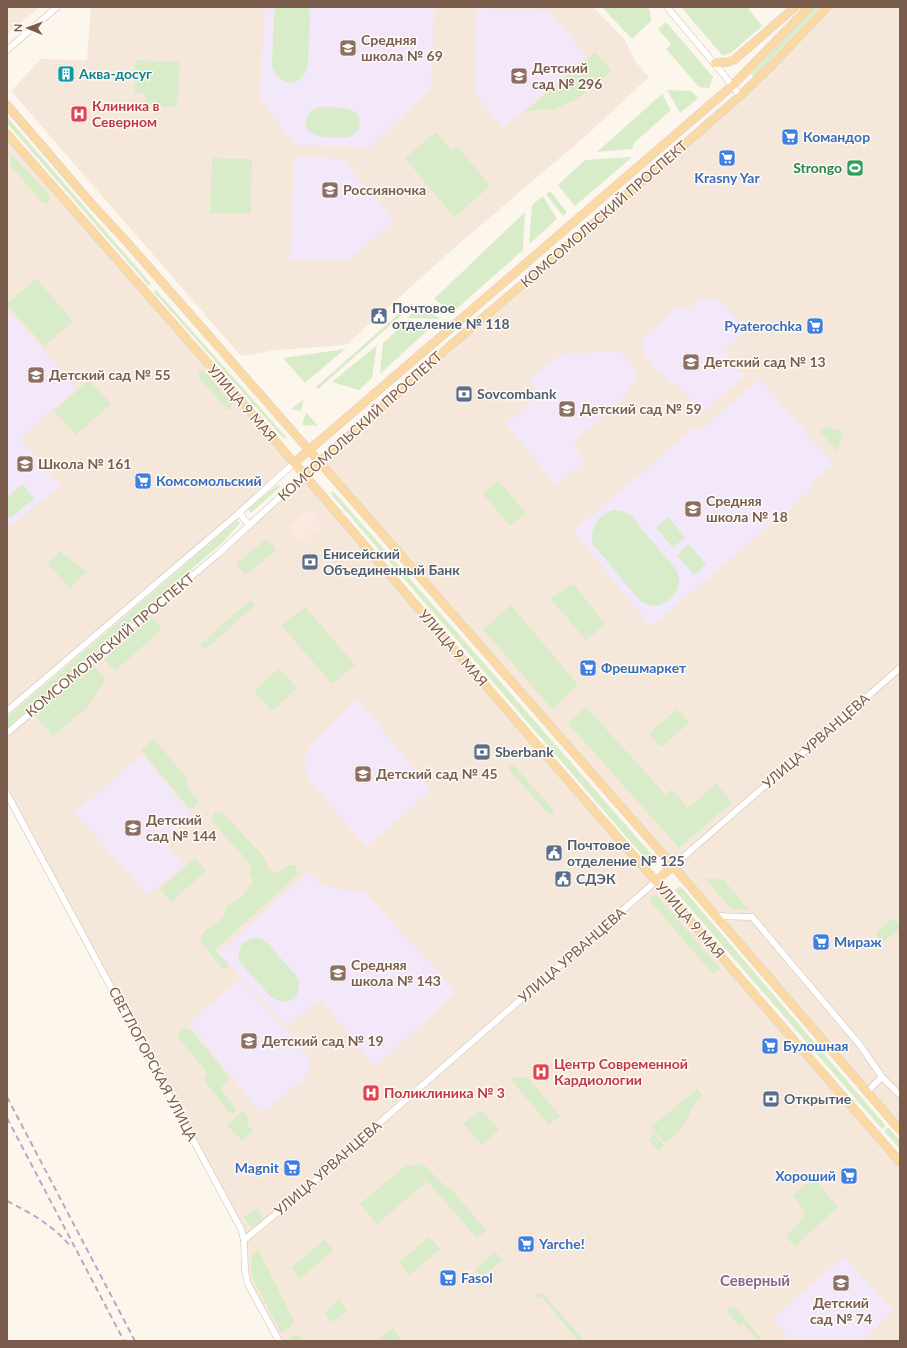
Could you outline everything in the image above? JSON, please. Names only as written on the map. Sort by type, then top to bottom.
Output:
[{"type":"main road","points":[[715,63],[734,60],[795,7]]},
{"type":"main road","name":"КОМСОМОЛЬСКИЙ ПРОСПЕКТ","points":[[294,463],[733,85],[809,7]]},
{"type":"main road","name":"КОМСОМОЛЬСКИЙ ПРОСПЕКТ","points":[[304,475],[318,461],[371,417],[451,345],[740,96],[774,63],[827,7]]},
{"type":"main road","name":"УЛИЦА 9 МАЯ","points":[[7,105],[90,202],[673,866],[900,1130]]},
{"type":"main road","name":"УЛИЦА 9 МАЯ","points":[[7,134],[197,350],[425,616],[900,1162]]},
{"type":"main road","points":[[553,240],[563,250]]},
{"type":"main road","name":"УЛИЦА УРВАНЦЕВА","points":[[656,881],[673,866]]},
{"type":"street","points":[[7,50],[57,7]]},
{"type":"street","points":[[667,7],[715,63],[740,96]]},
{"type":"street","name":"КОМСОМОЛЬСКИЙ ПРОСПЕКТ","points":[[7,711],[238,513],[294,463]]},
{"type":"street","name":"КОМСОМОЛЬСКИЙ ПРОСПЕКТ","points":[[7,733],[218,554],[304,475]]},
{"type":"street","points":[[238,513],[249,525]]},
{"type":"street","name":"УЛИЦА УРВАНЦЕВА","points":[[673,866],[900,668]]},
{"type":"street","name":"СВЕТЛОГОРСКАЯ УЛИЦА","points":[[7,794],[178,1109],[241,1229],[244,1240],[245,1272],[248,1284],[279,1341]]},
{"type":"street","name":"УЛИЦА УРВАНЦЕВА","points":[[244,1240],[300,1194],[355,1144],[656,881]]},
{"type":"street","points":[[715,916],[752,917],[860,1045],[882,1077],[900,1095]]},
{"type":"street","points":[[867,1092],[882,1077]]},
{"type":"shaded area","points":[[7,7],[40,7],[7,34]]},
{"type":"shaded area","points":[[91,7],[593,7],[625,40],[635,61],[649,77],[589,133],[453,249],[346,345],[277,350],[241,356],[11,91],[41,59],[87,60]]},
{"type":"shaded area","name":"Средняя школа № 69","points":[[265,7],[434,7],[431,88],[370,147],[294,145],[260,98]]},
{"type":"shaded area","points":[[827,7],[900,7],[900,1130],[318,461],[740,96]]},
{"type":"shaded area","name":"Детский сад № 296","points":[[477,8],[548,10],[587,56],[504,128],[474,94]]},
{"type":"shaded area","points":[[7,134],[294,463],[7,711]]},
{"type":"shaded area","name":"Россияночка","points":[[294,157],[343,159],[394,221],[347,261],[290,259]]},
{"type":"shaded area","name":"Детский сад № 13","points":[[702,299],[719,299],[747,329],[724,351],[745,376],[702,413],[675,383],[672,385],[660,372],[658,373],[642,352],[644,351],[641,347],[641,340],[678,307],[687,309]]},
{"type":"shaded area","name":"Детский сад № 55","points":[[7,310],[54,361],[76,389],[20,438],[60,486],[7,529]]},
{"type":"shaded area","name":"Детский сад № 59","points":[[621,351],[637,372],[636,381],[625,390],[628,394],[575,441],[574,447],[585,462],[556,485],[506,424],[540,394],[528,379],[562,354]]},
{"type":"shaded area","name":"Средняя школа № 18","points":[[760,379],[833,464],[811,483],[814,487],[651,627],[573,531],[694,428],[698,432]]},
{"type":"shaded area","points":[[304,475],[900,1162],[900,1341],[279,1341],[248,1284],[244,1240],[7,794],[7,733],[147,613]]},
{"type":"shaded area","points":[[308,509],[322,525],[301,544],[287,528]]},
{"type":"shaded area","name":"Детский сад № 45","points":[[358,699],[431,791],[366,847],[307,778],[309,775],[306,772],[305,754],[311,748],[309,746]]},
{"type":"shaded area","name":"Детский сад № 144","points":[[142,754],[192,816],[164,841],[184,864],[148,896],[75,813]]},
{"type":"shaded area","name":"Средняя школа № 143","points":[[309,871],[322,885],[365,893],[457,992],[375,1067],[320,999],[287,1027],[219,953]]},
{"type":"shaded area","name":"Детский сад № 19","points":[[240,979],[311,1058],[305,1078],[261,1113],[188,1023]]},
{"type":"shaded area","name":"Детский сад № 74","points":[[844,1256],[893,1311],[862,1341],[783,1341],[787,1337],[772,1319]]},
{"type":"green space","points":[[276,7],[308,7],[310,15],[308,65],[305,73],[295,82],[284,81],[278,78],[274,72],[272,64],[274,14]]},
{"type":"green space","points":[[602,7],[647,7],[650,11],[651,21],[632,39]]},
{"type":"green space","points":[[681,7],[747,7],[762,26],[732,52],[723,56]]},
{"type":"green space","points":[[815,7],[820,7],[754,77],[751,74]]},
{"type":"green space","points":[[666,22],[713,77],[709,88],[699,87],[666,49],[671,44],[658,29]]},
{"type":"green space","points":[[595,52],[612,71],[576,100],[554,109],[526,111]]},
{"type":"green space","points":[[135,60],[180,62],[177,107],[145,106],[145,94],[134,94]]},
{"type":"green space","points":[[667,90],[691,91],[698,98],[680,113]]},
{"type":"green space","points":[[662,94],[671,110],[634,143],[632,149],[597,152]]},
{"type":"green space","points":[[321,107],[343,108],[353,111],[357,114],[359,120],[358,130],[352,136],[343,138],[331,138],[315,135],[308,130],[306,122],[312,111]]},
{"type":"green space","points":[[7,117],[151,284],[149,286],[7,123]]},
{"type":"green space","points":[[436,132],[451,150],[457,146],[490,186],[454,217],[405,158]]},
{"type":"green space","points":[[10,154],[49,195],[50,199],[48,202],[43,203],[10,165]]},
{"type":"green space","points":[[632,157],[575,206],[558,185],[585,160]]},
{"type":"green space","points":[[212,158],[252,159],[251,214],[210,213]]},
{"type":"green space","points":[[550,191],[567,212],[563,216],[546,194]]},
{"type":"green space","points":[[543,196],[557,219],[529,244],[532,205]]},
{"type":"green space","points":[[525,212],[523,250],[453,312],[434,299]]},
{"type":"green space","points":[[36,278],[73,321],[44,346],[7,304]]},
{"type":"green space","points":[[156,290],[286,437],[284,439],[154,292]]},
{"type":"green space","points":[[411,303],[413,305],[318,389],[316,387]]},
{"type":"green space","points":[[419,307],[441,319],[407,318]]},
{"type":"green space","points":[[403,325],[426,325],[429,329],[380,374],[383,343]]},
{"type":"green space","points":[[377,345],[372,378],[359,390],[332,382]]},
{"type":"green space","points":[[345,349],[305,383],[283,358]]},
{"type":"green space","points":[[200,370],[205,372],[231,402],[231,409],[227,410],[199,377]]},
{"type":"green space","points":[[89,380],[111,404],[76,435],[54,411]]},
{"type":"green space","points":[[304,399],[301,411],[291,409]]},
{"type":"green space","points":[[306,412],[318,426],[302,425]]},
{"type":"green space","points":[[826,427],[843,431],[838,452],[819,431]]},
{"type":"green space","points":[[498,480],[526,513],[510,526],[483,494]]},
{"type":"green space","points":[[23,484],[34,499],[10,518],[7,513],[7,497]]},
{"type":"green space","points":[[278,484],[280,487],[251,513],[248,509]]},
{"type":"green space","points":[[332,491],[653,856],[653,859],[648,862],[331,494]]},
{"type":"green space","points":[[613,510],[628,513],[632,516],[677,572],[679,578],[678,587],[674,595],[665,603],[652,606],[639,600],[593,544],[592,533],[596,523],[603,515]]},
{"type":"green space","points":[[668,517],[685,537],[673,548],[656,528]]},
{"type":"green space","points":[[237,520],[240,523],[222,543],[7,728],[7,717]]},
{"type":"green space","points":[[266,539],[276,548],[275,551],[247,574],[244,574],[236,565],[237,563]]},
{"type":"green space","points":[[689,544],[706,564],[694,575],[677,555]]},
{"type":"green space","points":[[60,551],[86,571],[70,589],[48,563]]},
{"type":"green space","points":[[574,584],[605,624],[586,640],[550,598]]},
{"type":"green space","points":[[250,600],[255,605],[205,650],[200,645]]},
{"type":"green space","points":[[511,605],[578,685],[552,709],[483,629]]},
{"type":"green space","points":[[305,607],[355,665],[332,684],[282,626]]},
{"type":"green space","points":[[152,618],[162,629],[115,671],[104,659]]},
{"type":"green space","points":[[93,665],[105,679],[89,706],[53,736],[34,715]]},
{"type":"green space","points":[[279,668],[297,688],[272,711],[254,691]]},
{"type":"green space","points":[[586,707],[666,795],[672,789],[688,808],[716,783],[732,802],[679,848],[568,723]]},
{"type":"green space","points":[[677,709],[689,723],[661,747],[649,734]]},
{"type":"green space","points":[[154,739],[186,777],[188,788],[199,802],[190,809],[141,750]]},
{"type":"green space","points":[[510,765],[514,766],[553,809],[553,814],[548,813],[510,771]]},
{"type":"green space","points":[[215,812],[224,814],[264,857],[269,868],[278,873],[287,866],[293,865],[296,866],[297,875],[216,949],[216,951],[228,964],[226,969],[222,968],[202,943],[201,936],[205,931],[223,918],[228,905],[242,897],[253,882],[249,874],[251,865],[212,821],[212,817]]},
{"type":"green space","points":[[195,858],[206,871],[171,902],[160,889]]},
{"type":"green space","points":[[705,878],[724,880],[749,910],[731,909]]},
{"type":"green space","points":[[678,887],[681,887],[684,890],[885,1125],[884,1129],[881,1128],[677,893],[675,890]]},
{"type":"green space","points":[[653,895],[657,896],[719,967],[719,970],[712,973],[651,902],[650,898]]},
{"type":"green space","points":[[889,920],[896,920],[899,928],[885,941],[882,941],[877,936],[877,932]]},
{"type":"green space","points":[[256,938],[262,939],[267,943],[295,974],[299,987],[294,998],[284,1002],[278,1001],[271,997],[239,961],[240,948],[244,942]]},
{"type":"green space","points":[[183,1029],[192,1031],[228,1076],[229,1079],[223,1085],[222,1091],[236,1109],[233,1114],[229,1113],[204,1080],[207,1073],[206,1071],[178,1037],[178,1034]]},
{"type":"green space","points":[[510,1078],[528,1078],[560,1116],[549,1125]]},
{"type":"green space","points":[[697,1089],[703,1096],[695,1104],[681,1129],[665,1143],[651,1127]]},
{"type":"green space","points":[[481,1110],[499,1130],[482,1145],[463,1124]]},
{"type":"green space","points":[[243,1111],[250,1119],[246,1123],[253,1131],[242,1141],[227,1125]]},
{"type":"green space","points":[[887,1128],[889,1128],[900,1141],[900,1149],[885,1132]]},
{"type":"green space","points":[[654,1134],[664,1145],[658,1151],[648,1139]]},
{"type":"green space","points":[[423,1164],[444,1185],[451,1189],[486,1230],[477,1238],[413,1165]]},
{"type":"green space","points":[[412,1165],[426,1182],[377,1224],[360,1204],[405,1166]]},
{"type":"green space","points":[[813,1177],[838,1207],[795,1246],[786,1237],[805,1216],[803,1209],[793,1196]]},
{"type":"green space","points":[[257,1209],[263,1217],[262,1220],[253,1227],[250,1227],[244,1216]]},
{"type":"green space","points":[[429,1237],[440,1249],[410,1275],[399,1262]]},
{"type":"green space","points":[[324,1240],[333,1250],[300,1279],[291,1268]]},
{"type":"green space","points":[[258,1249],[295,1323],[281,1333],[252,1277],[251,1257]]},
{"type":"green space","points":[[495,1252],[503,1260],[482,1277],[475,1269]]},
{"type":"green space","points":[[538,1293],[543,1293],[545,1295],[584,1341],[578,1341],[542,1297],[537,1299],[535,1297]]},
{"type":"green space","points":[[339,1300],[347,1310],[333,1323],[324,1313]]},
{"type":"green space","points":[[731,1307],[736,1308],[763,1341],[758,1341],[743,1323],[739,1326],[726,1310]]},
{"type":"green space","points":[[392,1328],[402,1341],[376,1341]]},
{"type":"green space","points":[[294,1335],[299,1336],[303,1341],[287,1341]]},
{"type":"railway","points":[[7,1097],[135,1341]]},
{"type":"railway","points":[[7,1118],[124,1341]]},
{"type":"railway","points":[[7,1201],[25,1210],[50,1226],[71,1247]]},
{"type":"place","name":"Средняя школа № 69","points":[[348,48]]},
{"type":"place","name":"Аква-досуг","points":[[66,74]]},
{"type":"place","name":"Детский сад № 296","points":[[519,76]]},
{"type":"place","name":"Клиника в Северном","points":[[79,114]]},
{"type":"place","name":"Командор","points":[[790,137]]},
{"type":"place","name":"Krasny Yar","points":[[727,158]]},
{"type":"place","name":"Strongo","points":[[855,168]]},
{"type":"place","name":"Россияночка","points":[[330,190]]},
{"type":"place","name":"Почтовое отделение № 118","points":[[379,316]]},
{"type":"place","name":"Pyaterochka","points":[[815,326]]},
{"type":"place","name":"Детский сад № 13","points":[[691,362]]},
{"type":"place","name":"Детский сад № 55","points":[[36,375]]},
{"type":"place","name":"Sovcombank","points":[[464,394]]},
{"type":"place","name":"Детский сад № 59","points":[[567,409]]},
{"type":"place","name":"Школа № 161","points":[[25,464]]},
{"type":"place","name":"Комсомольский","points":[[143,481]]},
{"type":"place","name":"Средняя школа № 18","points":[[693,509]]},
{"type":"place","name":"Енисейский Объединенный Банк","points":[[310,562]]},
{"type":"place","name":"Фрешмаркет","points":[[588,668]]},
{"type":"place","name":"Sberbank","points":[[482,752]]},
{"type":"place","name":"Детский сад № 45","points":[[363,774]]},
{"type":"place","name":"Детский сад № 144","points":[[133,828]]},
{"type":"place","name":"Почтовое отделение № 125","points":[[554,853]]},
{"type":"place","name":"СДЭК","points":[[563,879]]},
{"type":"place","name":"Мираж","points":[[821,942]]},
{"type":"place","name":"Средняя школа № 143","points":[[338,973]]},
{"type":"place","name":"Детский сад № 19","points":[[249,1041]]},
{"type":"place","name":"Булошная","points":[[770,1046]]},
{"type":"place","name":"Центр Современной Кардиологии","points":[[541,1072]]},
{"type":"place","name":"Поликлиника № 3","points":[[371,1093]]},
{"type":"place","name":"Открытие","points":[[771,1099]]},
{"type":"place","name":"Magnit","points":[[292,1168]]},
{"type":"place","name":"Хороший","points":[[849,1176]]},
{"type":"place","name":"Yarche!","points":[[526,1244]]},
{"type":"place","name":"Fasol","points":[[448,1278]]},
{"type":"place","name":"Детский сад № 74","points":[[841,1283]]},
{"type":"district","name":"Северный","points":[[755,1281]]}]
